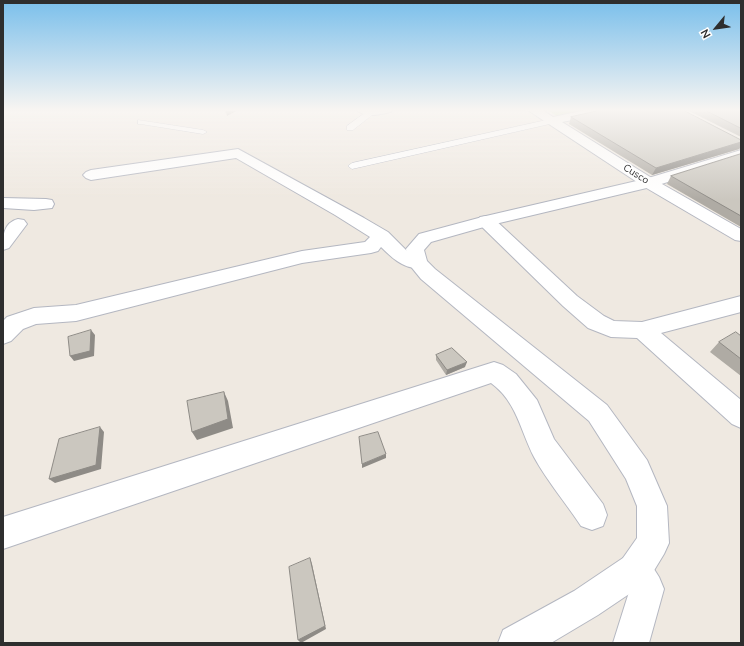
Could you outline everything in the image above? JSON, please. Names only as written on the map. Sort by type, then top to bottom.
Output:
[{"type":"street","name":"Cusco","points":[[580,139],[649,183],[741,236]]},
{"type":"street","points":[[91,175],[238,153],[357,220],[382,236],[399,254],[410,262],[418,263]]},
{"type":"street","points":[[516,643],[586,603],[635,570],[653,543],[652,506],[638,470],[598,413],[428,274],[418,263],[415,249],[426,238],[486,221],[649,183],[741,154]]},
{"type":"street","points":[[3,203],[34,205],[46,204]]},
{"type":"street","points":[[486,221],[570,301],[596,322],[611,329],[642,330],[741,304]]},
{"type":"street","points":[[3,227],[18,224],[3,244]]},
{"type":"street","points":[[3,336],[15,323],[34,316],[76,313],[302,258],[371,247],[382,236]]},
{"type":"street","points":[[642,330],[741,416]]},
{"type":"street","points":[[3,533],[494,372],[507,381],[528,408],[544,448],[592,515]]},
{"type":"street","points":[[631,643],[647,589],[635,570]]},
{"type":"lane","points":[[352,166],[471,139]]},
{"type":"building","points":[[608,139],[741,140],[741,142],[656,168]]},
{"type":"building","points":[[741,154],[741,216],[671,176]]},
{"type":"building","points":[[91,330],[90,351],[70,356],[68,337]]},
{"type":"building","points":[[736,332],[741,336],[741,359],[719,342]]},
{"type":"building","points":[[452,348],[467,362],[447,370],[436,355]]},
{"type":"building","points":[[224,392],[228,419],[192,432],[187,401]]},
{"type":"building","points":[[100,427],[96,465],[49,479],[59,439]]},
{"type":"building","points":[[378,432],[386,454],[362,464],[359,437]]},
{"type":"building","points":[[310,558],[325,626],[298,640],[289,567]]}]
